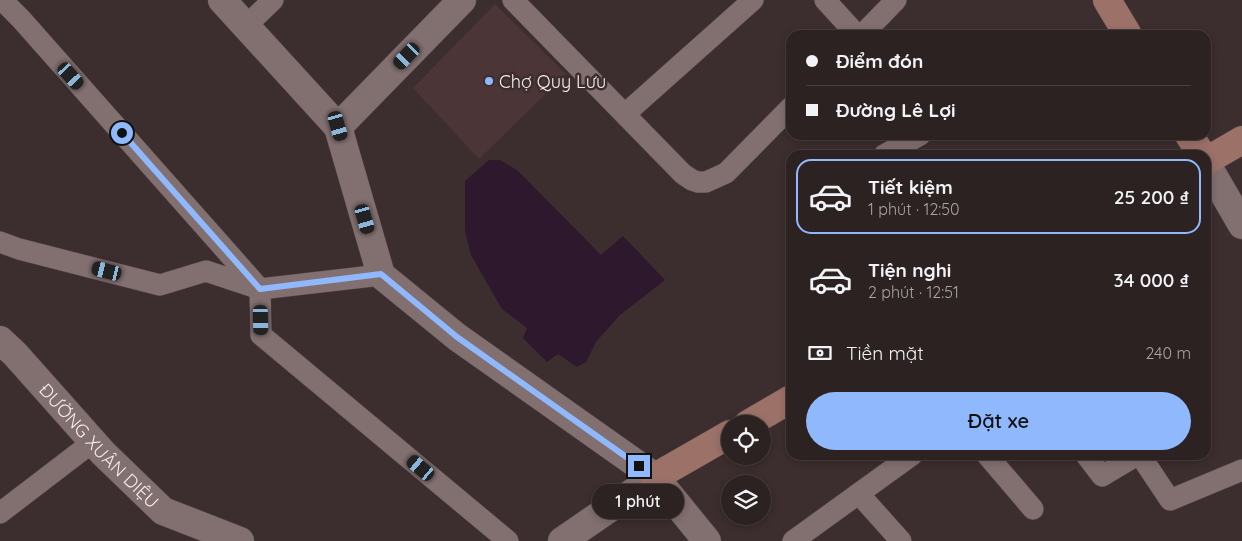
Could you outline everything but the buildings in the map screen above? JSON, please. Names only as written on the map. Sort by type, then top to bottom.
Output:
[{"type":"main road","points":[[1107,0],[1125,30]]},
{"type":"main road","points":[[1211,159],[1242,140]]},
{"type":"main road","points":[[763,415],[786,402]]},
{"type":"main road","points":[[655,477],[721,439]]},
{"type":"street","points":[[2,0],[21,19],[260,289],[261,335],[508,541]]},
{"type":"street","points":[[222,0],[338,126],[381,274],[457,337],[655,477],[707,541]]},
{"type":"street","points":[[246,26],[273,0]]},
{"type":"street","points":[[338,126],[462,0]]},
{"type":"street","points":[[513,0],[683,174],[692,180],[706,182],[726,173],[786,112]]},
{"type":"street","points":[[625,114],[752,0]]},
{"type":"street","points":[[825,0],[852,30]]},
{"type":"street","points":[[867,30],[896,0]]},
{"type":"street","points":[[893,150],[911,140]]},
{"type":"street","points":[[1211,171],[1242,225]]},
{"type":"street","points":[[0,242],[19,249],[160,285],[206,271],[260,289],[381,274]]},
{"type":"street","name":"ĐƯỜNG XUÂN DIỆU","points":[[0,340],[15,354],[94,443],[163,511],[240,541]]},
{"type":"street","points":[[0,513],[94,443]]},
{"type":"street","points":[[793,541],[905,460]]},
{"type":"street","points":[[991,460],[1033,509]]},
{"type":"street","points":[[1090,460],[1102,476],[1130,460]]},
{"type":"street","points":[[1142,460],[1170,500],[1242,470]]},
{"type":"street","points":[[562,541],[655,477]]},
{"type":"street","points":[[859,494],[901,541]]},
{"type":"shaded area","name":"Chợ Quy Lưu","points":[[495,4],[566,74],[479,159],[413,88]]},
{"type":"shaded area","points":[[489,160],[500,160],[517,170],[601,255],[623,236],[665,280],[620,315],[596,342],[586,362],[577,367],[558,354],[547,362],[523,338],[527,328],[502,309],[471,255],[465,231],[465,181]]},
{"type":"place","name":"Chợ Quy Lưu","points":[[489,81]]},
{"type":"route","points":[[122,133],[260,289],[381,274],[457,337],[639,466]]}]
